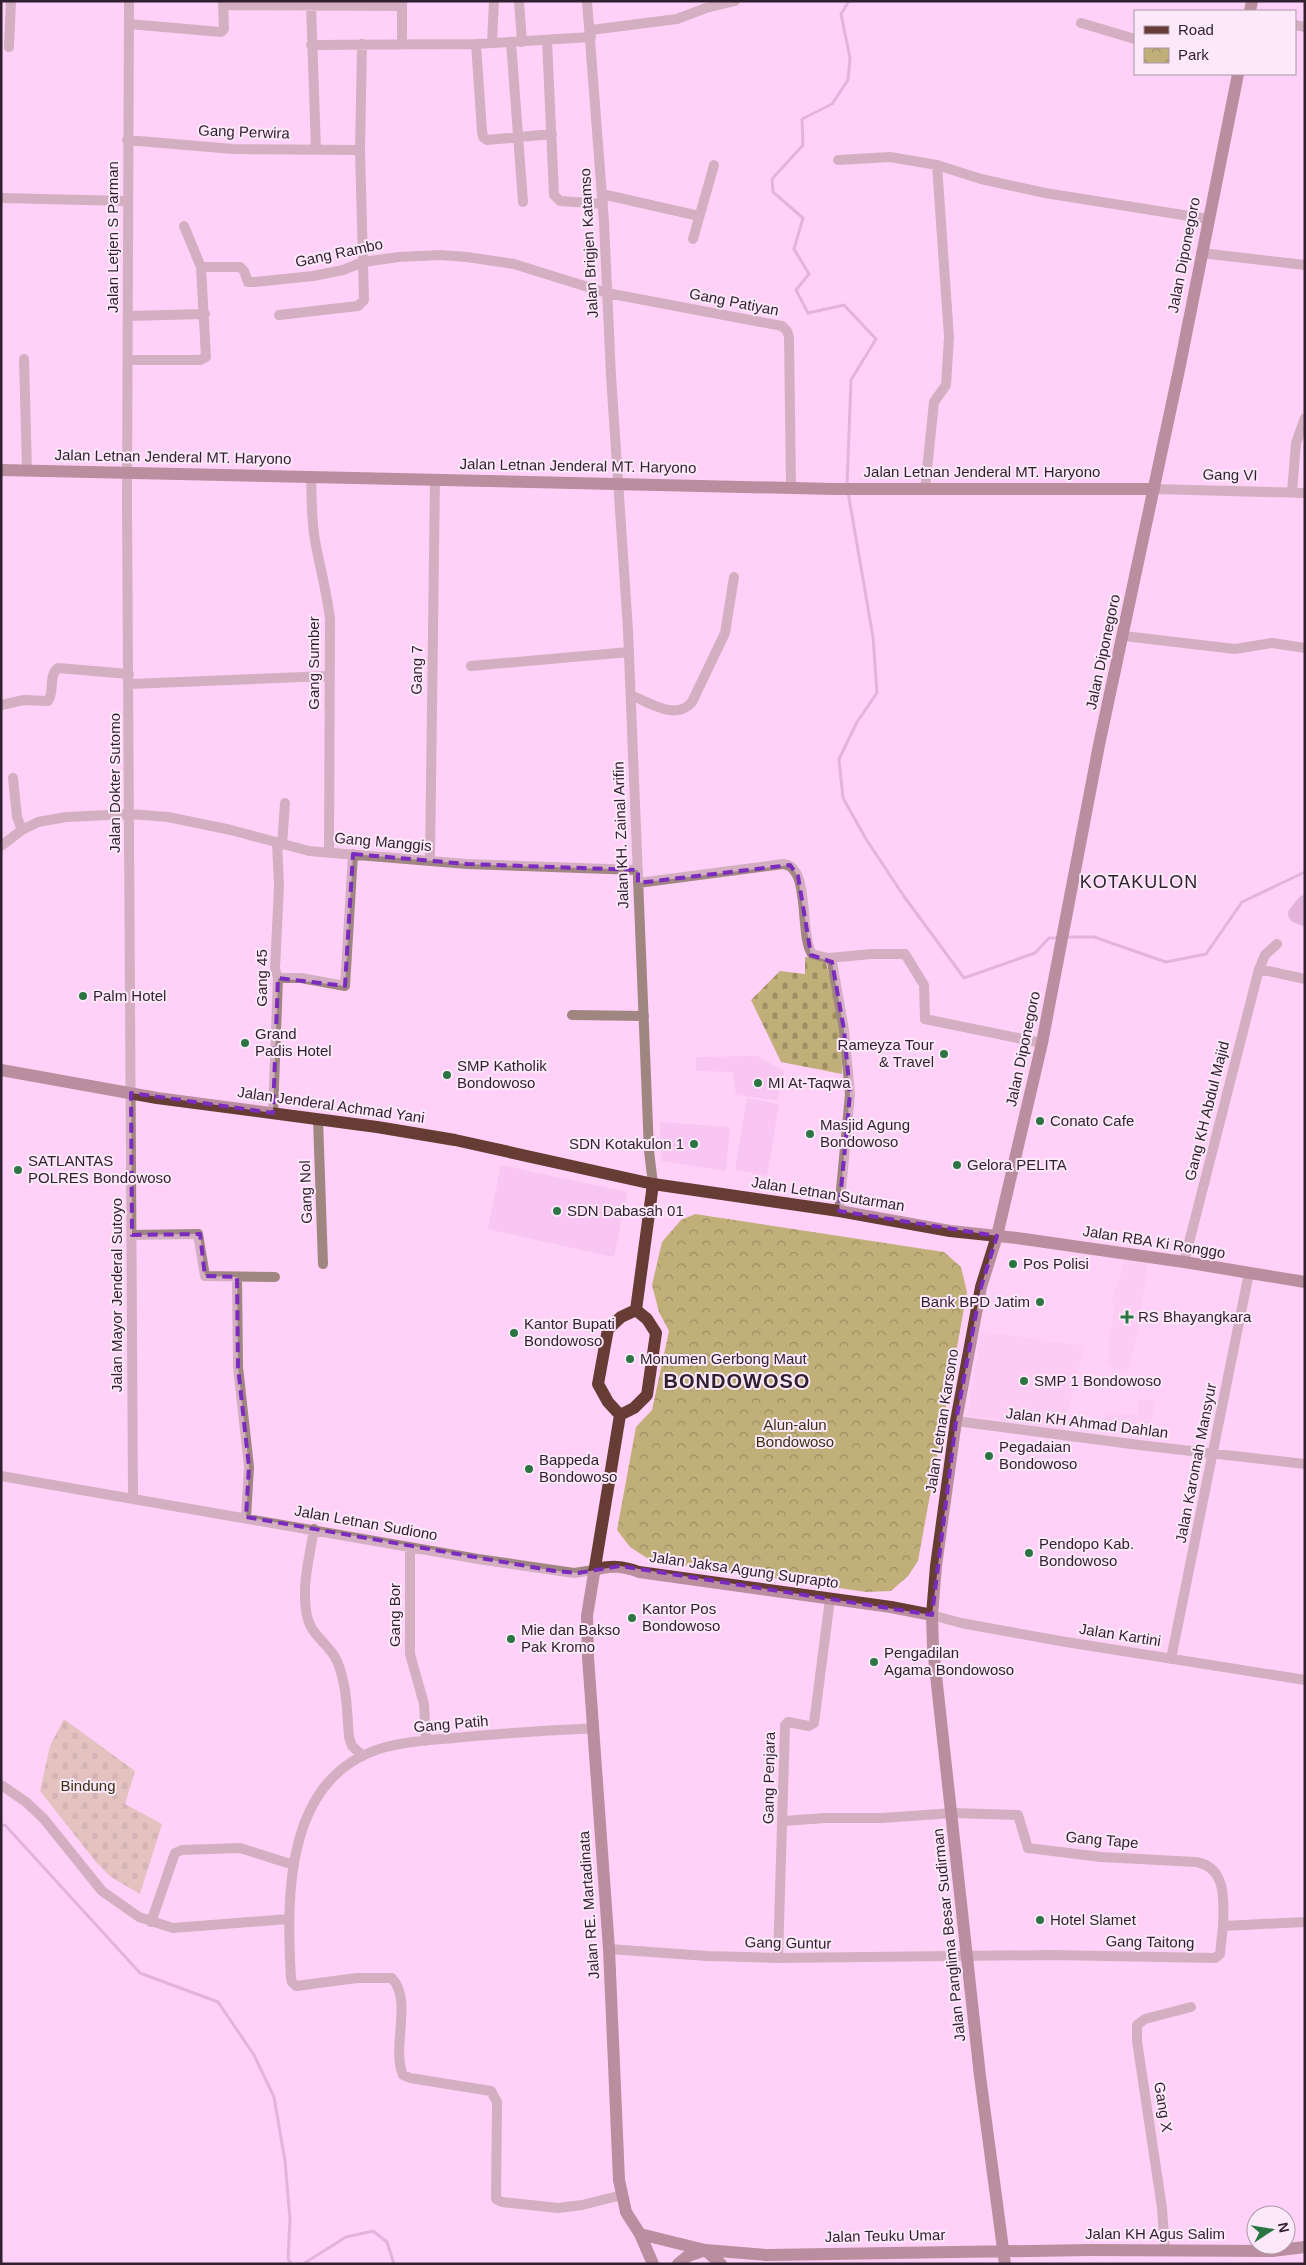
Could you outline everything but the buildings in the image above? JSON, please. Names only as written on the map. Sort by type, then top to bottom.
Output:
[{"type":"main road","name":"Jalan Diponegoro","points":[[997,1236],[1042,1043],[1099,745],[1124,636],[1238,75]]},
{"type":"main road","name":"Jalan Letnan Jenderal MT. Haryono","points":[[1,470],[791,488],[1154,488]]},
{"type":"main road","name":"Jalan Jenderal Achmad Yani","points":[[1,1070],[131,1093],[377,1127],[455,1140],[653,1184]]},
{"type":"main road","name":"Jalan Letnan Sutarman","points":[[653,1184],[840,1211],[950,1231],[997,1236]]},
{"type":"main road","points":[[636,1310],[653,1184]]},
{"type":"main road","name":"Jalan RBA Ki Ronggo","points":[[997,1236],[1184,1262],[1305,1282]]},
{"type":"main road","name":"Jalan Letnan Karsono","points":[[932,1615],[936,1566],[956,1421],[981,1287],[997,1236]]},
{"type":"main road","points":[[636,1310],[647,1319],[656,1333],[647,1395],[634,1408],[620,1415],[608,1402],[598,1384],[608,1329],[621,1317],[636,1310]]},
{"type":"main road","name":"Jalan RE. Martadinata","points":[[620,1415],[594,1570],[588,1616],[588,1657],[609,1949],[619,2180],[626,2212],[640,2234],[653,2264]]},
{"type":"main road","name":"Jalan Jaksa Agung Suprapto","points":[[594,1570],[610,1566],[620,1566],[639,1572],[891,1607],[932,1615]]},
{"type":"main road","name":"Jalan Panglima Besar Sudirman","points":[[932,1615],[933,1648],[953,1813],[967,1955],[1005,2264]]},
{"type":"main road","name":"Jalan Teuku Umar","points":[[640,2234],[705,2250],[766,2255],[1004,2251]]},
{"type":"main road","name":"Jalan KH Agus Salim","points":[[1004,2251],[1272,2252],[1305,2247]]},
{"type":"main road","points":[[678,2264],[688,2256],[705,2250],[721,2264]]},
{"type":"main road","points":[[755,2264],[766,2255]]},
{"type":"street","points":[[9,47],[10,1]]},
{"type":"street","name":"Jalan Letjen S Parman","points":[[127,472],[129,1]]},
{"type":"street","points":[[492,43],[494,1]]},
{"type":"street","points":[[519,1],[517,42],[518,137],[523,202]]},
{"type":"street","name":"Jalan Brigjen Katamso","points":[[588,1],[602,199],[618,484]]},
{"type":"street","points":[[311,45],[476,44],[547,40],[677,20],[706,8],[735,1]]},
{"type":"street","points":[[129,24],[221,32],[224,29],[223,3],[311,6],[402,4],[402,44]]},
{"type":"street","points":[[311,6],[316,149]]},
{"type":"street","points":[[1081,23],[1134,39]]},
{"type":"street","points":[[547,40],[555,197],[560,201],[602,199],[699,216]]},
{"type":"street","points":[[279,315],[361,305],[364,300],[360,150],[362,44]]},
{"type":"street","points":[[476,44],[482,135],[487,140],[552,134]]},
{"type":"street","name":"Gang Perwira","points":[[127,140],[233,149],[360,150]]},
{"type":"street","points":[[838,160],[890,157],[938,165],[981,179],[1045,193],[1208,219]]},
{"type":"street","points":[[693,239],[714,165]]},
{"type":"street","points":[[925,489],[934,402],[946,385],[949,337],[938,165]]},
{"type":"street","points":[[1,198],[127,201]]},
{"type":"street","points":[[128,360],[204,360],[206,355],[205,314],[201,267],[184,226]]},
{"type":"street","points":[[1201,253],[1305,265]]},
{"type":"street","name":"Gang Rambo","points":[[201,267],[240,267],[244,271],[248,282],[255,282],[332,272],[351,268],[363,262],[420,255],[482,259],[514,264],[607,293]]},
{"type":"street","name":"Gang Patiyan","points":[[607,293],[785,328],[789,337],[791,488]]},
{"type":"street","points":[[128,316],[205,314]]},
{"type":"street","points":[[24,359],[27,470]]},
{"type":"street","points":[[1292,492],[1296,443],[1305,418]]},
{"type":"street","name":"Jalan Dokter Sutomo","points":[[127,472],[131,1093]]},
{"type":"street","name":"Gang Sumber","points":[[311,476],[312,522],[327,592],[330,619],[328,676],[329,852]]},
{"type":"street","name":"Gang 7","points":[[430,861],[435,479]]},
{"type":"street","name":"Jalan KH. Zainal Arifin","points":[[618,484],[629,652],[649,1143],[653,1184]]},
{"type":"street","name":"Gang VI","points":[[1154,488],[1305,493]]},
{"type":"street","points":[[631,695],[672,712],[686,709],[692,702],[725,633],[734,577]]},
{"type":"street","points":[[1124,636],[1235,650],[1272,643],[1305,648]]},
{"type":"street","points":[[471,666],[629,652]]},
{"type":"street","points":[[1,705],[24,700],[48,701],[51,697],[54,674],[58,668],[129,679],[328,676]]},
{"type":"street","points":[[13,778],[17,817],[22,830]]},
{"type":"street","name":"Gang 45","points":[[273,1113],[278,978],[275,969],[280,844],[285,802]]},
{"type":"street","name":"Gang Manggis","points":[[1,846],[22,830],[38,822],[54,818],[130,814],[168,817],[231,830],[280,844],[329,852],[430,861],[550,868],[638,870]]},
{"type":"street","points":[[278,978],[301,978],[344,986],[353,854]]},
{"type":"street","points":[[638,883],[777,864],[790,865],[797,871],[810,950],[814,955],[829,958],[871,954],[905,954],[924,985],[925,1019],[1042,1043]]},
{"type":"street","name":"Gang KH Abdul Majid","points":[[1184,1262],[1259,969],[1265,955],[1277,944]]},
{"type":"street","points":[[829,958],[832,962],[841,1014],[850,1084],[840,1211]]},
{"type":"street","points":[[1259,969],[1305,979]]},
{"type":"street","points":[[572,1015],[644,1016]]},
{"type":"street","name":"Jalan Mayor Jenderal Sutoyo","points":[[131,1093],[133,1497]]},
{"type":"street","name":"Gang Nol","points":[[318,1119],[323,1264]]},
{"type":"street","points":[[132,1235],[198,1234],[205,1276],[275,1277]]},
{"type":"street","name":"Jalan Karomah Mansyur","points":[[1171,1659],[1249,1273]]},
{"type":"street","points":[[237,1277],[238,1367],[249,1467],[246,1517]]},
{"type":"street","name":"Jalan KH Ahmad Dahlan","points":[[956,1421],[1305,1464]]},
{"type":"street","name":"Jalan Letnan Sudiono","points":[[1,1476],[133,1497],[555,1571],[578,1573],[594,1570]]},
{"type":"street","points":[[314,1529],[306,1584],[306,1609],[314,1633],[334,1655],[338,1663],[344,1682],[349,1737],[352,1746],[363,1756]]},
{"type":"street","name":"Gang Bor","points":[[410,1546],[410,1654],[424,1704],[426,1740]]},
{"type":"street","name":"Gang Penjara","points":[[778,1958],[785,1725],[788,1722],[809,1726],[814,1723],[830,1599]]},
{"type":"street","name":"Jalan Kartini","points":[[932,1615],[961,1623],[1305,1680]]},
{"type":"street","name":"Gang Patih","points":[[594,1728],[426,1740],[385,1747],[363,1756],[344,1768],[324,1786],[306,1818],[298,1842],[288,1919],[292,1982],[296,1986],[357,1978],[392,1978],[396,1983],[401,1998],[399,2047],[400,2068],[403,2075],[410,2078],[491,2091],[497,2102],[496,2199],[502,2202],[558,2208],[582,2205],[622,2195]]},
{"type":"street","points":[[1,1785],[26,1802],[44,1819],[102,1891],[138,1917],[173,1928],[288,1919]]},
{"type":"street","points":[[783,1821],[826,1818],[882,1818],[953,1813]]},
{"type":"street","name":"Gang Tape","points":[[953,1813],[1018,1815],[1028,1848],[1102,1857],[1202,1863],[1214,1872],[1222,1886],[1224,1896],[1223,1926]]},
{"type":"street","points":[[151,1922],[175,1853],[182,1850],[240,1848],[294,1866]]},
{"type":"street","points":[[1223,1926],[1305,1922]]},
{"type":"street","name":"Gang Taitong","points":[[967,1955],[1218,1958],[1223,1926]]},
{"type":"street","name":"Gang Guntur","points":[[609,1949],[707,1956],[778,1958],[967,1955]]},
{"type":"street","name":"Gang X","points":[[1165,2251],[1162,2208],[1137,2041],[1137,2025],[1145,2019],[1191,2007]]},
{"type":"highlighted area","points":[[353,854],[467,864],[638,870],[638,883],[790,865],[798,876],[811,955],[832,962],[844,1030],[850,1094],[839,1211],[997,1236],[981,1287],[956,1421],[932,1615],[620,1566],[578,1573],[555,1571],[246,1517],[249,1467],[238,1367],[237,1277],[205,1276],[200,1234],[132,1235],[131,1093],[273,1113],[278,978],[345,986]]},
{"type":"shaded area","name":"MI At-Taqwa","points":[[757,1056],[784,1071],[777,1100],[736,1095],[733,1072],[696,1071],[696,1057]]},
{"type":"shaded area","points":[[747,1098],[779,1104],[767,1176],[735,1170]]},
{"type":"shaded area","name":"SDN Kotakulon 1","points":[[660,1122],[730,1127],[726,1171],[661,1161]]},
{"type":"shaded area","name":"SDN Dabasah 01","points":[[501,1165],[627,1192],[614,1257],[488,1229]]},
{"type":"shaded area","name":"RS Bhayangkara","points":[[1126,1259],[1148,1262],[1139,1328],[1128,1374],[1107,1365],[1109,1334],[1115,1307],[1111,1301]]},
{"type":"shaded area","name":"SMP 1 Bondowoso","points":[[981,1331],[1084,1346],[1064,1430],[967,1416]]},
{"type":"shaded area","points":[[1139,1399],[1154,1400],[1151,1432],[1116,1428],[1115,1434],[1104,1433],[1106,1412],[1138,1415]]},
{"type":"shaded area","points":[[785,2256],[980,2262],[983,2264],[773,2264]]},
{"type":"green space","points":[[805,957],[825,960],[841,1015],[842,1074],[781,1062],[751,1000],[780,971],[805,974]]},
{"type":"green space","name":"Alun-alun Bondowoso","points":[[695,1214],[944,1252],[961,1267],[967,1292],[918,1561],[908,1576],[891,1591],[866,1592],[650,1560],[630,1547],[617,1530],[636,1427],[652,1410],[669,1331],[659,1312],[652,1285],[662,1242],[681,1220]]},
{"type":"green space","name":"Bindung","points":[[64,1719],[135,1771],[125,1804],[162,1824],[140,1894],[111,1877],[96,1862],[40,1791],[50,1746]]},
{"type":"waterway","points":[[847,486],[851,380],[876,339],[844,305],[808,313],[796,290],[809,274],[794,249],[803,218],[773,192],[772,179],[803,145],[802,119],[832,104],[848,80],[850,58],[841,14],[849,1]]},
{"type":"waterway","points":[[848,492],[873,637],[877,693],[857,722],[839,759],[843,798],[866,839],[903,895],[964,978],[1035,953],[1049,938],[1059,938]]},
{"type":"waterway","points":[[1065,937],[1094,937],[1166,962],[1206,954],[1242,902],[1305,872]]},
{"type":"waterway","points":[[1305,904],[1297,914],[1305,917]]},
{"type":"waterway","points":[[1,1826],[5,1825],[140,1973],[218,2002],[254,2055],[274,2097],[285,2161],[290,2219],[288,2259],[292,2264]]},
{"type":"waterway","points":[[303,2264],[346,2237],[373,2231],[387,2242],[394,2264]]},
{"type":"place","name":"Palm Hotel","points":[[83,996]]},
{"type":"place","name":"Grand Padis Hotel","points":[[245,1043]]},
{"type":"place","name":"Rameyza Tour & Travel","points":[[944,1054]]},
{"type":"place","name":"SMP Katholik Bondowoso","points":[[447,1075]]},
{"type":"place","name":"MI At-Taqwa","points":[[758,1083]]},
{"type":"place","name":"Conato Cafe","points":[[1040,1121]]},
{"type":"place","name":"Masjid Agung Bondowoso","points":[[810,1134]]},
{"type":"place","name":"SDN Kotakulon 1","points":[[694,1144]]},
{"type":"place","name":"Gelora PELITA","points":[[957,1165]]},
{"type":"place","name":"SATLANTAS POLRES Bondowoso","points":[[18,1170]]},
{"type":"place","name":"SDN Dabasah 01","points":[[557,1211]]},
{"type":"place","name":"Pos Polisi","points":[[1013,1264]]},
{"type":"place","name":"Bank BPD Jatim","points":[[1040,1302]]},
{"type":"place","name":"RS Bhayangkara","points":[[1127,1317]]},
{"type":"place","name":"Kantor Bupati Bondowoso","points":[[514,1333]]},
{"type":"place","name":"Monumen Gerbong Maut","points":[[630,1359]]},
{"type":"place","name":"SMP 1 Bondowoso","points":[[1024,1381]]},
{"type":"place","name":"Pegadaian Bondowoso","points":[[989,1456]]},
{"type":"place","name":"Bappeda Bondowoso","points":[[529,1469]]},
{"type":"place","name":"Pendopo Kab. Bondowoso","points":[[1029,1553]]},
{"type":"place","name":"Kantor Pos Bondowoso","points":[[632,1618]]},
{"type":"place","name":"Mie dan Bakso Pak Kromo","points":[[511,1639]]},
{"type":"place","name":"Pengadilan Agama Bondowoso","points":[[874,1662]]},
{"type":"place","name":"Hotel Slamet","points":[[1040,1920]]},
{"type":"district","name":"KOTAKULON","points":[[1139,882]]},
{"type":"district","name":"BONDOWOSO","points":[[737,1381]]}]
